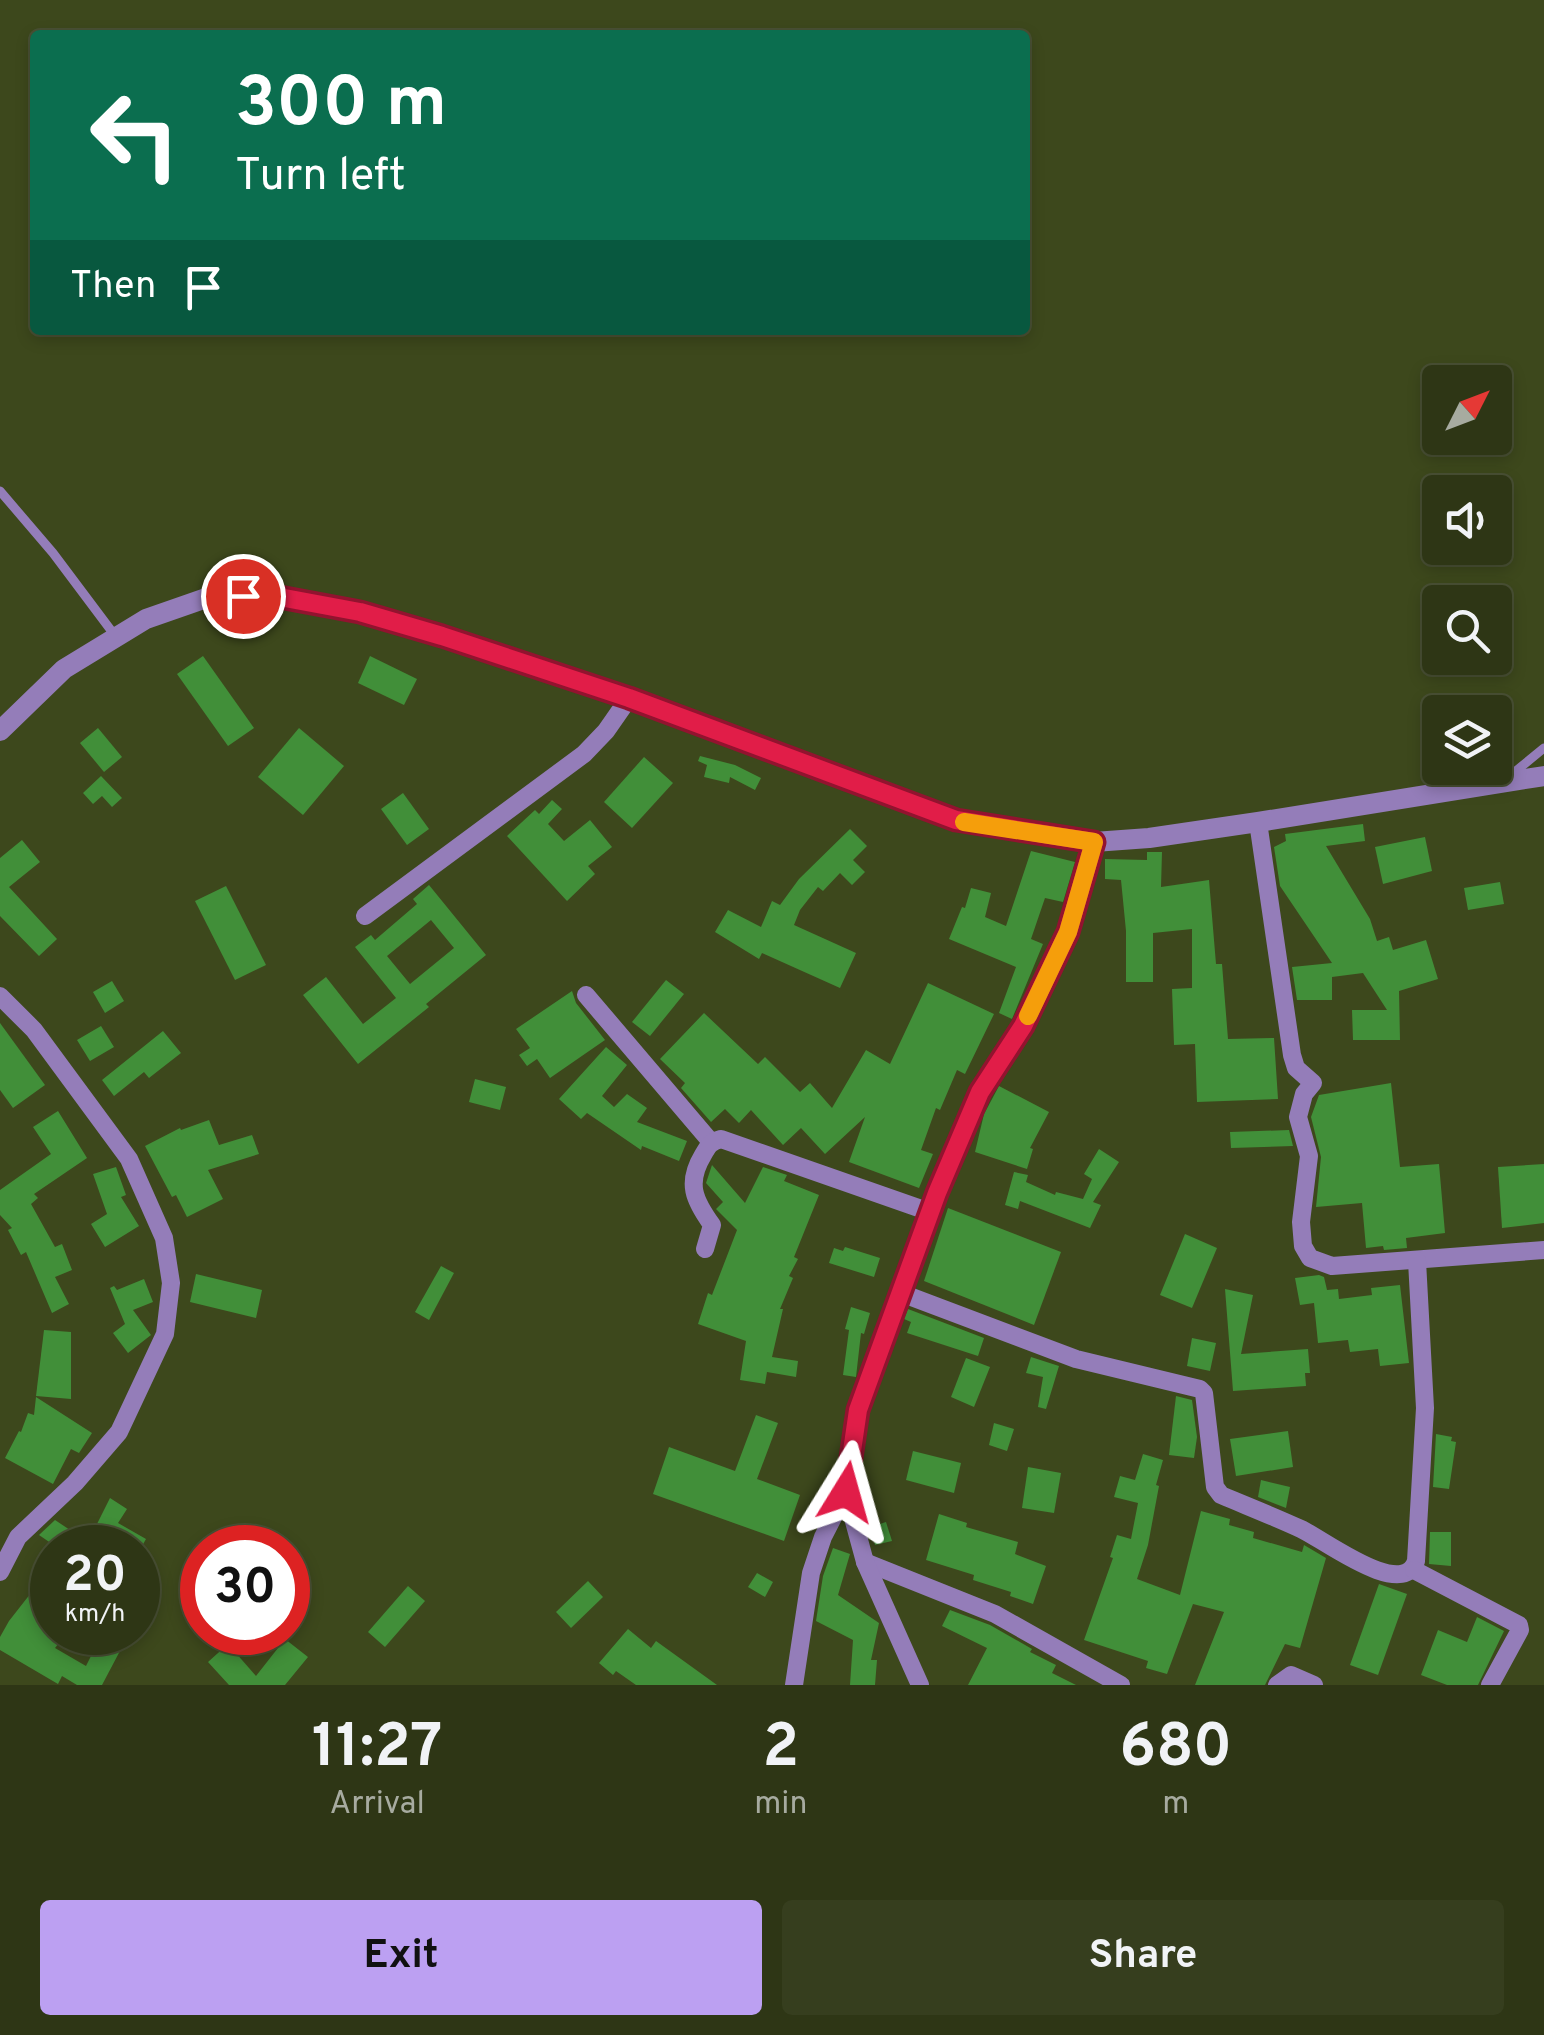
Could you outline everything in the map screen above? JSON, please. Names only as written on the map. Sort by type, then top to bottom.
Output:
[{"type":"street","points":[[0,732],[64,669],[146,619],[212,596],[274,596],[360,612],[629,698],[956,820],[1094,842],[1258,822],[1489,785]]},
{"type":"street","points":[[365,916],[584,754],[629,698]]},
{"type":"street","points":[[1512,781],[1544,776]]},
{"type":"street","points":[[1258,822],[1292,1055],[1296,1068],[1312,1083],[1304,1094],[1298,1117],[1309,1156],[1302,1222],[1303,1246],[1310,1258],[1332,1266],[1544,1250]]},
{"type":"street","points":[[794,1685],[811,1572],[822,1537],[846,1492],[858,1410],[930,1212],[980,1092],[1023,1026],[1068,932],[1094,842]]},
{"type":"street","points":[[586,995],[711,1142]]},
{"type":"street","points":[[0,996],[34,1030],[129,1159],[164,1238],[171,1283],[165,1334],[118,1432],[75,1483],[18,1538],[0,1572]]},
{"type":"street","points":[[705,1249],[712,1225],[694,1192],[692,1172],[711,1142],[721,1139],[930,1212]]},
{"type":"street","points":[[1414,1570],[1426,1408],[1417,1261]]},
{"type":"street","points":[[901,1292],[1076,1360],[1200,1389],[1204,1394],[1215,1487],[1221,1495],[1304,1530],[1352,1561],[1395,1575],[1414,1570]]},
{"type":"street","points":[[846,1492],[865,1562],[920,1685]]},
{"type":"street","points":[[865,1562],[995,1614],[1121,1685]]},
{"type":"street","points":[[1414,1570],[1519,1625],[1520,1630],[1490,1685]]},
{"type":"street","points":[[1277,1685],[1291,1675],[1314,1685]]},
{"type":"lane","points":[[0,491],[54,552],[116,637]]},
{"type":"lane","points":[[1512,774],[1544,748]]},
{"type":"building","points":[[203,656],[254,728],[228,746],[177,674]]},
{"type":"building","points":[[370,656],[417,679],[404,705],[358,683]]},
{"type":"building","points":[[98,728],[122,757],[104,772],[80,743]]},
{"type":"building","points":[[299,728],[344,766],[303,815],[258,777]]},
{"type":"building","points":[[700,756],[735,765],[761,778],[755,790],[730,777],[729,783],[704,777],[707,765],[698,761]]},
{"type":"building","points":[[644,757],[673,783],[632,828],[604,802]]},
{"type":"building","points":[[101,776],[122,798],[112,807],[102,796],[93,804],[83,793]]},
{"type":"building","points":[[403,793],[429,829],[407,845],[381,809]]},
{"type":"building","points":[[552,800],[562,809],[548,824],[564,841],[590,820],[612,847],[588,866],[595,874],[567,901],[507,836]]},
{"type":"building","points":[[1363,824],[1365,841],[1326,846],[1370,919],[1377,941],[1389,937],[1393,950],[1426,940],[1438,979],[1399,991],[1400,1040],[1353,1040],[1352,1010],[1387,1010],[1363,973],[1332,977],[1332,1000],[1297,1000],[1292,967],[1332,963],[1280,886],[1274,847],[1286,841],[1285,834]]},
{"type":"building","points":[[850,829],[867,846],[853,860],[865,872],[852,885],[840,873],[823,891],[818,887],[794,925],[856,953],[840,988],[762,953],[759,959],[715,932],[728,910],[761,927],[772,901],[780,905],[799,879]]},
{"type":"building","points":[[1425,837],[1432,871],[1383,884],[1375,847]]},
{"type":"building","points":[[22,840],[40,862],[9,887],[57,939],[39,956],[0,916],[0,858]]},
{"type":"building","points":[[1031,851],[1075,862],[1063,902],[1045,898],[1031,939],[1043,944],[1012,1019],[999,1013],[1016,967],[949,939],[971,888],[991,893],[985,917],[1006,926]]},
{"type":"building","points":[[1147,852],[1162,852],[1161,887],[1209,880],[1216,964],[1222,964],[1228,1039],[1274,1038],[1278,1099],[1197,1102],[1195,1044],[1174,1045],[1172,989],[1192,988],[1192,929],[1153,933],[1153,982],[1126,982],[1121,880],[1105,879],[1105,859],[1147,860]]},
{"type":"building","points":[[1500,882],[1504,904],[1468,910],[1464,888]]},
{"type":"building","points":[[429,885],[486,955],[358,1064],[303,995],[326,977],[363,1024],[396,998],[355,947],[371,935],[375,940],[417,904],[413,899]],"holes":[[[431,920],[454,948],[410,984],[387,956]]]},
{"type":"building","points":[[226,886],[266,965],[235,980],[195,901]]},
{"type":"building","points":[[666,980],[684,994],[650,1036],[632,1022]]},
{"type":"building","points":[[112,981],[124,1001],[105,1013],[93,992]]},
{"type":"building","points":[[928,983],[994,1014],[965,1074],[957,1070],[940,1110],[936,1108],[921,1150],[933,1154],[919,1188],[849,1162],[865,1117],[825,1154],[801,1128],[783,1145],[751,1110],[739,1123],[725,1109],[711,1122],[681,1088],[685,1083],[660,1059],[704,1013],[758,1064],[765,1057],[800,1092],[810,1083],[832,1108],[866,1050],[890,1064]]},
{"type":"building","points":[[572,991],[576,1003],[605,1040],[550,1078],[537,1059],[527,1066],[519,1055],[530,1048],[516,1029]]},
{"type":"building","points":[[0,1023],[45,1085],[13,1108],[0,1090]]},
{"type":"building","points":[[101,1026],[114,1047],[90,1061],[77,1040]]},
{"type":"building","points":[[163,1031],[181,1053],[149,1078],[144,1072],[114,1096],[102,1080]]},
{"type":"building","points":[[606,1047],[627,1065],[602,1096],[614,1107],[627,1094],[647,1108],[637,1122],[687,1141],[679,1161],[642,1146],[641,1150],[587,1113],[581,1119],[559,1099]]},
{"type":"building","points":[[475,1079],[506,1087],[500,1110],[469,1102]]},
{"type":"building","points":[[1391,1083],[1400,1167],[1439,1164],[1445,1233],[1406,1238],[1407,1248],[1384,1250],[1383,1246],[1366,1248],[1362,1203],[1316,1207],[1321,1157],[1311,1117],[1319,1095]]},
{"type":"building","points":[[999,1086],[1049,1112],[1030,1148],[1033,1149],[1027,1169],[975,1152],[984,1114]]},
{"type":"building","points":[[58,1111],[87,1158],[34,1194],[38,1198],[31,1204],[55,1247],[62,1244],[72,1270],[55,1277],[69,1304],[52,1313],[26,1252],[21,1255],[8,1230],[12,1228],[0,1215],[0,1190],[51,1154],[33,1127]]},
{"type":"building","points":[[209,1120],[219,1145],[252,1135],[259,1154],[208,1170],[223,1199],[187,1217],[145,1146],[180,1128]]},
{"type":"building","points":[[1289,1130],[1293,1146],[1231,1148],[1230,1132]]},
{"type":"building","points":[[1099,1149],[1119,1162],[1093,1202],[1101,1205],[1090,1228],[1020,1201],[1018,1209],[1005,1205],[1014,1172],[1028,1175],[1026,1182],[1055,1195],[1056,1192],[1083,1199],[1092,1179],[1084,1174]]},
{"type":"building","points":[[1544,1164],[1544,1223],[1502,1228],[1498,1167]]},
{"type":"building","points":[[712,1165],[745,1203],[763,1167],[787,1175],[784,1181],[819,1195],[794,1257],[798,1259],[780,1309],[772,1357],[798,1361],[796,1377],[767,1372],[765,1384],[740,1380],[746,1341],[698,1324],[737,1230],[716,1209],[723,1202],[706,1183]]},
{"type":"building","points":[[116,1167],[126,1195],[121,1197],[139,1226],[105,1247],[91,1224],[107,1214],[93,1174]]},
{"type":"building","points":[[948,1208],[1061,1252],[1034,1325],[924,1281]]},
{"type":"building","points":[[1185,1234],[1217,1248],[1192,1308],[1160,1295]]},
{"type":"building","points":[[845,1247],[880,1258],[874,1277],[829,1263],[834,1248],[843,1251]]},
{"type":"building","points":[[441,1266],[454,1273],[429,1320],[415,1312]]},
{"type":"building","points":[[196,1274],[262,1290],[256,1318],[190,1302]]},
{"type":"building","points":[[1324,1277],[1327,1290],[1338,1289],[1339,1299],[1372,1295],[1371,1288],[1400,1285],[1409,1363],[1380,1366],[1378,1349],[1350,1352],[1348,1340],[1318,1343],[1314,1303],[1300,1305],[1295,1278]]},
{"type":"building","points":[[144,1279],[153,1302],[133,1310],[151,1335],[128,1353],[113,1333],[125,1324],[110,1288],[114,1286],[117,1290]]},
{"type":"building","points":[[1225,1289],[1253,1295],[1241,1354],[1308,1349],[1310,1373],[1305,1373],[1306,1386],[1233,1391]]},
{"type":"building","points":[[851,1307],[870,1313],[864,1334],[861,1333],[856,1377],[843,1375],[849,1330],[845,1329]]},
{"type":"building","points":[[908,1309],[984,1338],[978,1356],[907,1333],[911,1322],[904,1319]]},
{"type":"building","points":[[44,1330],[71,1332],[71,1399],[36,1396]]},
{"type":"building","points":[[1192,1338],[1216,1343],[1210,1371],[1187,1366]]},
{"type":"building","points":[[1031,1357],[1059,1366],[1046,1409],[1038,1407],[1043,1377],[1026,1373]]},
{"type":"building","points":[[966,1358],[990,1367],[974,1407],[951,1397]]},
{"type":"building","points":[[1176,1396],[1192,1400],[1197,1437],[1194,1458],[1169,1455]]},
{"type":"building","points":[[36,1397],[92,1433],[79,1453],[71,1449],[53,1484],[5,1458],[28,1413],[34,1415]]},
{"type":"building","points":[[756,1415],[778,1423],[757,1479],[800,1495],[784,1541],[653,1494],[669,1447],[735,1471]]},
{"type":"building","points":[[994,1423],[1014,1429],[1007,1451],[989,1445]]},
{"type":"building","points":[[1288,1431],[1293,1467],[1236,1476],[1230,1439]]},
{"type":"building","points":[[1436,1434],[1452,1437],[1451,1441],[1456,1442],[1449,1489],[1433,1487]]},
{"type":"building","points":[[913,1451],[961,1463],[954,1493],[906,1480]]},
{"type":"building","points":[[1143,1454],[1163,1460],[1148,1545],[1137,1579],[1180,1595],[1201,1511],[1230,1519],[1229,1525],[1254,1532],[1253,1538],[1302,1552],[1304,1545],[1326,1558],[1300,1648],[1285,1644],[1265,1685],[1195,1685],[1224,1612],[1193,1604],[1167,1674],[1146,1668],[1148,1661],[1084,1640],[1113,1558],[1110,1557],[1117,1535],[1131,1539],[1138,1503],[1114,1497],[1120,1476],[1135,1480]]},
{"type":"building","points":[[1028,1467],[1061,1473],[1054,1513],[1022,1508]]},
{"type":"building","points":[[1261,1480],[1290,1487],[1286,1508],[1258,1497]]},
{"type":"building","points":[[110,1498],[127,1509],[118,1523],[122,1525],[96,1525]]},
{"type":"building","points":[[939,1514],[967,1523],[966,1527],[1018,1542],[1015,1554],[1046,1566],[1033,1604],[973,1580],[974,1575],[926,1560]]},
{"type":"building","points":[[886,1522],[892,1541],[875,1545],[870,1527]]},
{"type":"building","points":[[1430,1532],[1451,1532],[1451,1566],[1429,1564]]},
{"type":"building","points":[[833,1548],[850,1554],[838,1595],[879,1623],[871,1660],[877,1660],[875,1685],[850,1685],[853,1640],[816,1621],[823,1576]]},
{"type":"building","points":[[757,1573],[773,1582],[765,1597],[748,1587]]},
{"type":"building","points":[[588,1581],[603,1597],[571,1628],[556,1612]]},
{"type":"building","points":[[1379,1584],[1407,1594],[1378,1675],[1350,1665]]},
{"type":"building","points":[[408,1586],[425,1601],[385,1647],[368,1632]]},
{"type":"building","points":[[30,1594],[30,1655],[67,1655],[86,1666],[92,1655],[118,1655],[102,1685],[77,1685],[62,1676],[58,1684],[0,1650],[0,1637]]},
{"type":"building","points":[[950,1610],[990,1625],[1032,1649],[1030,1652],[1056,1665],[1052,1673],[1076,1685],[968,1685],[987,1648],[942,1626]]},
{"type":"building","points":[[1477,1617],[1504,1631],[1478,1685],[1447,1685],[1421,1675],[1438,1630],[1467,1642]]},
{"type":"building","points":[[628,1629],[651,1648],[656,1641],[717,1685],[636,1685],[616,1671],[613,1675],[599,1663]]},
{"type":"building","points":[[216,1655],[238,1655],[256,1676],[272,1655],[308,1657],[285,1685],[229,1685],[208,1662]]},
{"type":"slow traffic","points":[[964,822],[1094,842],[1068,932],[1028,1016]]},
{"type":"route","points":[[243,596],[274,596],[360,612],[442,636],[629,698],[956,820],[1094,842],[1068,932],[1023,1026],[980,1092],[937,1193],[858,1410],[846,1492]]}]
